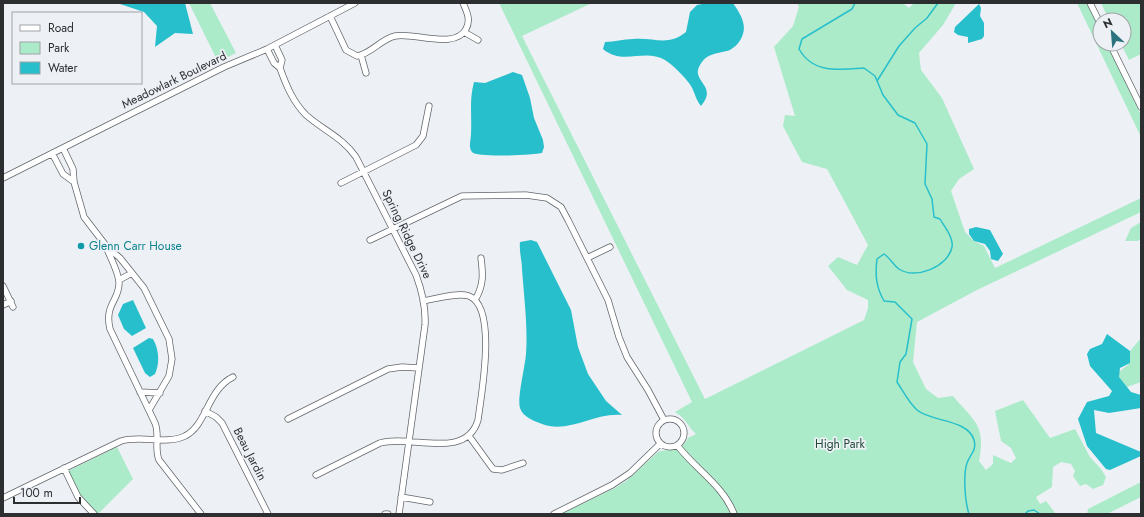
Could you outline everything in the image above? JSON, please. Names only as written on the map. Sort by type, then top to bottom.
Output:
[{"type":"street","name":"Meadowlark Boulevard","points":[[3,178],[224,67],[267,49],[355,3]]},
{"type":"street","points":[[330,16],[346,50],[354,55],[361,55],[385,40],[395,36],[410,35],[450,40],[461,35],[464,32],[468,18],[463,3]]},
{"type":"street","points":[[1090,3],[1094,12]]},
{"type":"street","points":[[464,32],[478,40]]},
{"type":"street","name":"Spring Ridge Drive","points":[[275,44],[282,60],[280,68]]},
{"type":"street","name":"Spring Ridge Drive","points":[[267,49],[274,64],[280,68],[290,91],[300,108],[310,118],[344,143],[356,157],[416,274],[426,314],[399,514]]},
{"type":"street","points":[[1114,52],[1141,107]]},
{"type":"street","points":[[361,55],[366,73]]},
{"type":"street","points":[[341,184],[416,145],[423,136],[429,106]]},
{"type":"street","points":[[63,148],[73,169],[74,182],[84,217],[107,247],[144,288],[171,347],[170,372],[160,393],[149,410]]},
{"type":"street","points":[[52,153],[63,174],[74,182]]},
{"type":"street","points":[[370,240],[462,196],[529,195],[547,198],[561,207],[608,300],[618,338],[627,357],[648,390],[664,420]]},
{"type":"street","points":[[107,247],[119,280],[117,292],[109,310],[108,321],[110,329],[156,426],[157,454],[162,465],[201,514]]},
{"type":"street","points":[[587,258],[610,247]]},
{"type":"street","points":[[475,300],[482,286],[482,258]]},
{"type":"street","points":[[119,280],[132,273]]},
{"type":"street","points":[[3,286],[12,304],[3,305]]},
{"type":"street","points":[[316,475],[380,443],[390,440],[409,440],[439,444],[458,441],[469,436],[474,431],[478,420],[487,340],[481,310],[475,300],[468,296],[462,295],[423,301]]},
{"type":"street","points":[[288,419],[388,369],[402,367],[419,368]]},
{"type":"street","points":[[3,498],[121,441],[180,438],[189,434],[195,428],[217,389],[233,377]]},
{"type":"street","points":[[140,392],[160,393]]},
{"type":"street","name":"Beau Jardin","points":[[205,411],[216,417],[222,423],[268,514]]},
{"type":"street","points":[[664,420],[677,420],[684,429],[683,440],[677,445],[669,448],[660,444],[657,439],[656,431],[664,420]]},
{"type":"street","points":[[469,436],[493,469],[502,470],[523,463]]},
{"type":"street","points":[[554,514],[612,485],[630,473],[660,444]]},
{"type":"street","points":[[677,445],[692,464],[721,491],[734,514]]},
{"type":"street","points":[[64,468],[78,496],[94,514]]},
{"type":"street","points":[[401,497],[430,502]]},
{"type":"green space","points":[[189,3],[210,3],[236,53],[218,62]]},
{"type":"green space","name":"High Park","points":[[499,3],[592,3],[522,36],[705,399],[864,320],[868,308],[868,300],[847,290],[828,266],[838,257],[857,265],[868,245],[827,169],[802,162],[783,126],[785,115],[795,116],[774,47],[793,26],[799,7],[797,3],[903,3],[909,8],[914,3],[956,3],[943,25],[919,53],[921,70],[942,98],[974,169],[959,179],[951,191],[965,232],[974,241],[984,246],[995,268],[1141,198],[1141,212],[977,290],[917,322],[913,362],[926,389],[938,398],[953,396],[973,418],[980,431],[981,449],[979,461],[986,470],[993,464],[993,455],[1011,463],[1016,458],[1011,448],[1001,441],[995,411],[1023,400],[1050,438],[1075,429],[1090,457],[1106,477],[1103,485],[1093,489],[1086,484],[1080,486],[1073,476],[1075,471],[1071,464],[1061,462],[1053,467],[1052,487],[1036,497],[1040,504],[1046,501],[1056,514],[561,514],[615,488],[626,481],[658,452],[679,448],[688,438],[696,434],[685,420],[675,412],[692,402]]},
{"type":"green space","points":[[1077,3],[1087,3],[1092,13],[1092,34]]},
{"type":"green space","points":[[1101,3],[1141,3],[1141,54],[1129,60],[1125,52],[1132,52],[1132,12],[1105,12]]},
{"type":"green space","points":[[1100,52],[1111,52],[1141,115],[1141,137]]},
{"type":"green space","points":[[1141,222],[1141,238],[1138,241],[1125,241],[1131,228]]},
{"type":"green space","points":[[1141,338],[1141,382],[1127,387],[1118,377],[1119,372],[1130,363],[1130,351]]},
{"type":"green space","points":[[117,447],[133,479],[98,514],[81,496],[68,471]]},
{"type":"green space","points":[[1141,482],[1141,497],[1107,514],[1087,514],[1088,509]]},
{"type":"water","points":[[117,3],[185,3],[193,34],[175,33],[155,47],[157,26],[144,12]]},
{"type":"water","points":[[707,3],[733,3],[743,22],[744,32],[739,42],[730,50],[709,56],[699,67],[699,77],[706,89],[707,94],[706,99],[701,106],[689,83],[665,60],[649,56],[618,56],[603,49],[605,42],[629,39],[667,40],[679,37],[686,32],[690,12],[697,5]]},
{"type":"water","points":[[979,4],[981,8],[980,16],[984,23],[984,36],[982,39],[968,43],[968,37],[958,35],[954,32],[955,27]]},
{"type":"water","points":[[513,72],[522,75],[530,98],[534,118],[543,140],[544,147],[542,153],[528,155],[476,154],[472,152],[470,146],[471,102],[474,82],[485,83]]},
{"type":"water","points":[[976,227],[990,230],[1003,254],[998,261],[991,259],[990,251],[985,244],[974,241],[969,234],[969,229]]},
{"type":"water","points":[[531,240],[537,242],[571,310],[578,347],[588,374],[606,401],[622,415],[602,417],[572,425],[552,426],[532,420],[521,411],[519,404],[526,354],[526,333],[520,242]]},
{"type":"water","points":[[133,300],[146,328],[132,336],[124,329],[118,315],[123,304]]},
{"type":"water","points":[[1107,334],[1130,351],[1130,363],[1120,368],[1119,377],[1131,392],[1141,395],[1141,408],[1109,413],[1094,410],[1096,433],[1141,452],[1141,456],[1110,470],[1106,469],[1087,446],[1078,419],[1087,402],[1109,396],[1112,391],[1090,366],[1087,354],[1090,349],[1102,344]]},
{"type":"water","points":[[149,338],[153,339],[157,347],[158,356],[158,365],[155,374],[150,377],[145,373],[133,348]]},
{"type":"waterway","points":[[855,3],[852,9],[802,39],[799,49],[805,57],[819,67],[828,69],[864,68],[875,76],[883,95],[898,115],[915,123],[927,144],[925,184],[932,199],[934,217],[940,219],[952,240],[952,247],[949,254],[938,266],[930,270],[913,273],[899,269],[884,254],[877,259],[877,281],[879,291],[884,301],[895,302],[912,319],[906,354],[900,362],[897,382],[917,410],[923,414],[957,424],[965,428],[974,440],[975,447],[967,463],[965,474],[969,514]]},
{"type":"waterway","points":[[877,81],[899,46],[915,28],[927,18],[938,3]]},
{"type":"waterway","points":[[1025,514],[1028,511],[1034,510],[1040,514]]},
{"type":"place","name":"Glenn Carr House","points":[[81,246]]}]
